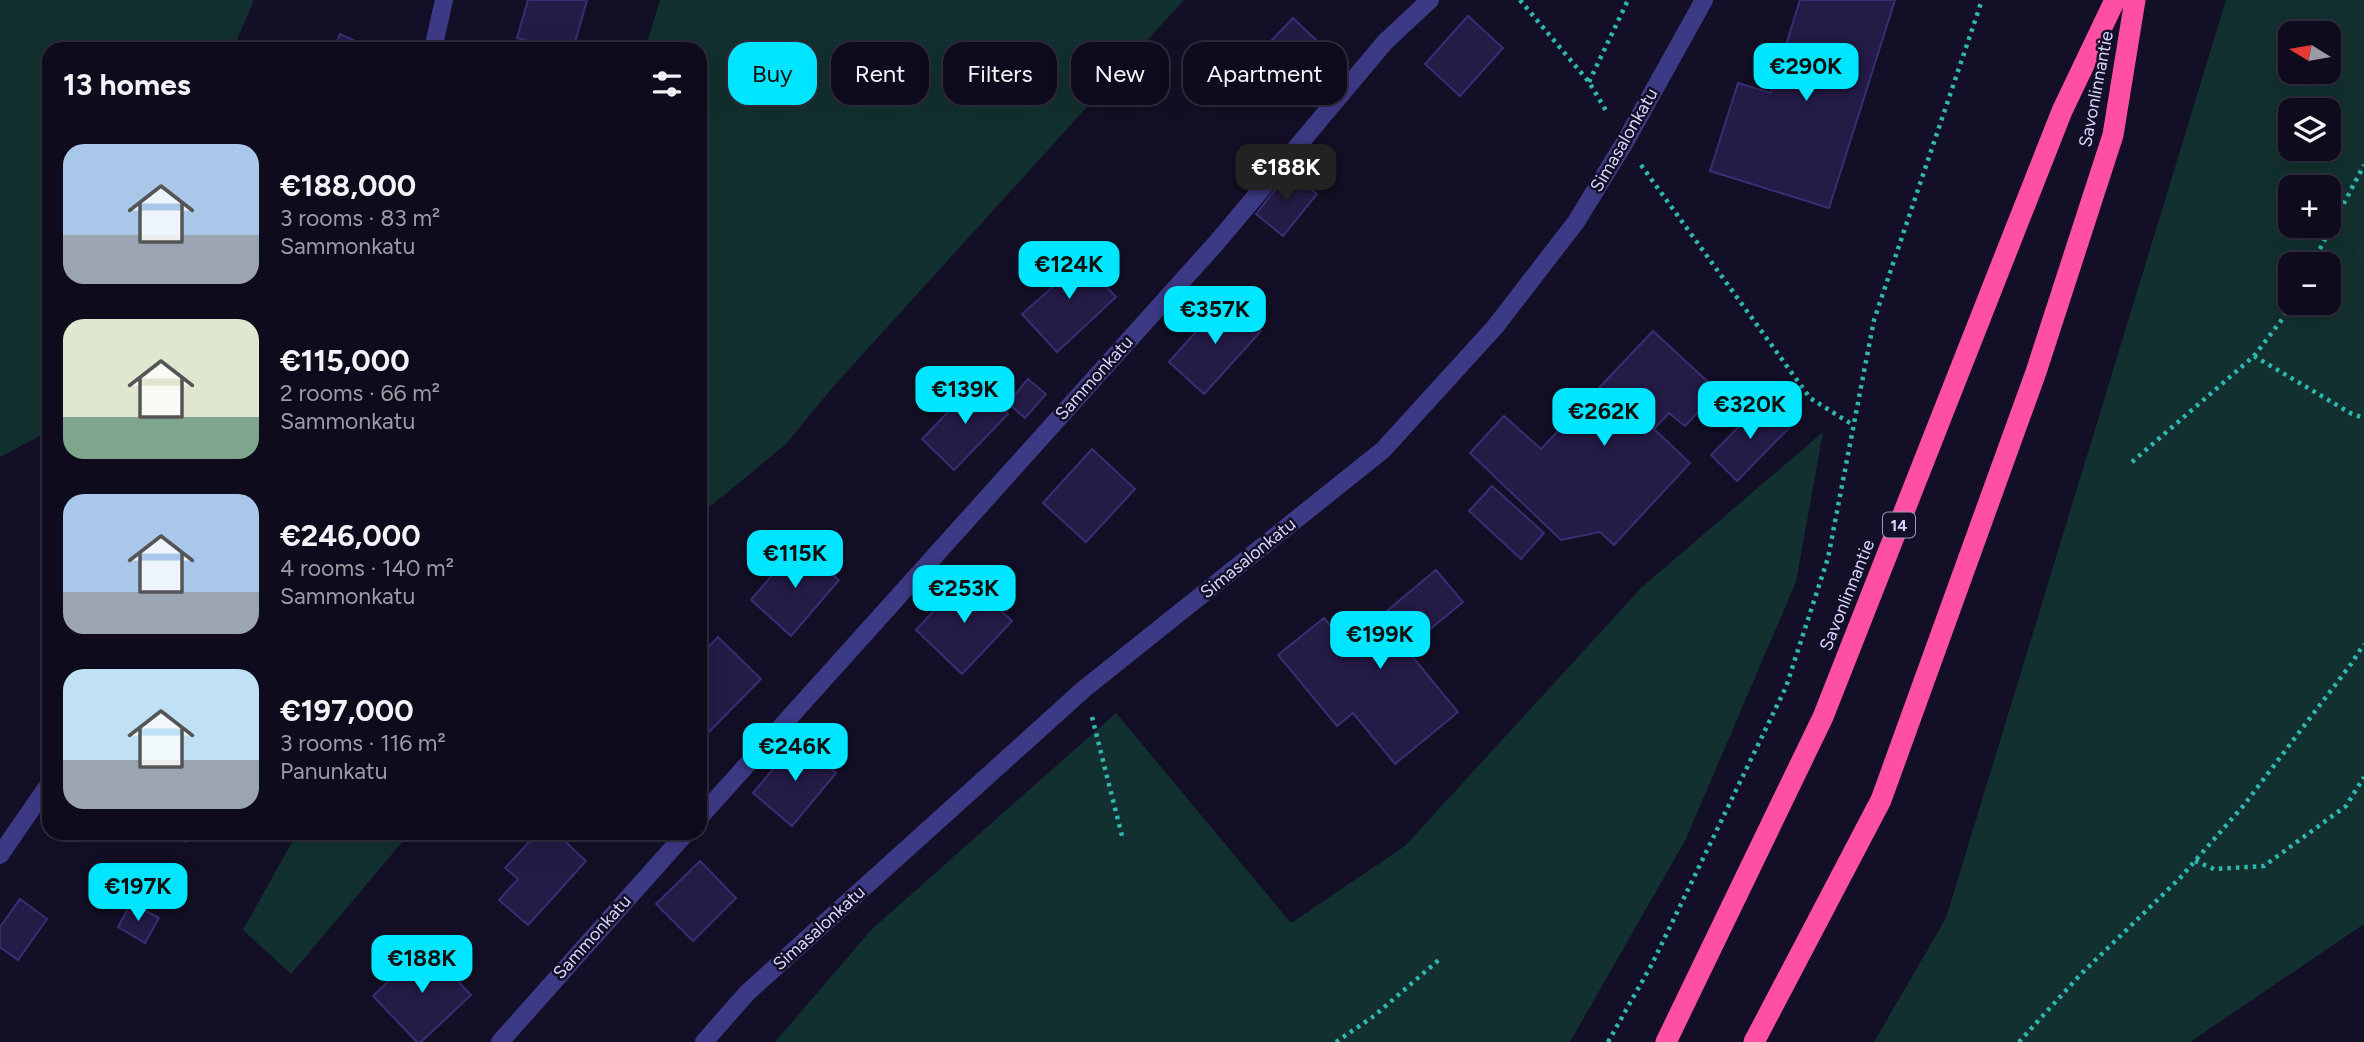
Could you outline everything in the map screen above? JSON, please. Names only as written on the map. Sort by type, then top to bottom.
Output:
[{"type":"highway","name":"Savonlinnantie","points":[[1666,1042],[1823,717],[2062,111],[2115,0]]},
{"type":"highway","name":"Savonlinnantie","points":[[1754,1042],[1881,800],[2036,372],[2113,135],[2135,0]]},
{"type":"street","points":[[435,42],[444,0]]},
{"type":"street","name":"Sammonkatu","points":[[707,809],[1218,241],[1385,42],[1430,0]]},
{"type":"street","name":"Simasalonkatu","points":[[705,1042],[747,993],[1084,689],[1382,450],[1495,327],[1576,222],[1625,142],[1704,0]]},
{"type":"street","points":[[0,855],[42,794]]},
{"type":"street","name":"Sammonkatu","points":[[500,1042],[680,840]]},
{"type":"path","points":[[1520,0],[1589,82],[1625,142],[1810,398],[1853,425]]},
{"type":"path","points":[[1589,82],[1628,0]]},
{"type":"path","points":[[1608,1042],[1652,964],[1786,687],[1828,558],[1874,320],[1982,0]]},
{"type":"path","points":[[2318,252],[2364,165]]},
{"type":"path","points":[[2132,462],[2254,356],[2285,315]]},
{"type":"path","points":[[2254,356],[2352,414],[2364,418]]},
{"type":"path","points":[[2019,1042],[2080,975],[2180,878],[2244,805],[2364,644]]},
{"type":"path","points":[[1084,689],[1123,840]]},
{"type":"path","points":[[2195,861],[2214,869],[2264,866],[2346,806],[2364,777]]},
{"type":"path","points":[[1336,1042],[1374,1016],[1441,958]]},
{"type":"green space","points":[[0,0],[254,0],[236,42],[42,42],[42,435],[0,457]]},
{"type":"green space","points":[[660,0],[1184,0],[1146,42],[1071,42],[1071,105],[1089,105],[832,388],[786,444],[707,509],[707,42],[647,42]]},
{"type":"green space","points":[[2226,0],[2364,0],[2364,924],[2190,1042],[1874,1042],[1946,918]]},
{"type":"green space","points":[[1823,432],[1796,582],[1685,841],[1570,1042],[775,1042],[872,929],[1116,713],[1291,923],[1405,846],[1642,587]]},
{"type":"green space","points":[[293,840],[404,840],[291,974],[243,930]]},
{"type":"building","points":[[528,0],[587,0],[575,42],[531,42],[517,38]]},
{"type":"building","points":[[1800,0],[1895,0],[1829,208],[1710,171],[1738,83],[1771,93]]},
{"type":"building","points":[[1468,16],[1503,48],[1460,96],[1425,64]]},
{"type":"building","points":[[1293,18],[1318,42],[1270,42]]},
{"type":"building","points":[[340,34],[358,42],[337,42]]},
{"type":"building","points":[[1289,172],[1317,194],[1283,236],[1256,214]]},
{"type":"building","points":[[1070,247],[1116,297],[1057,352],[1022,314],[1057,283],[1046,270]]},
{"type":"building","points":[[1225,299],[1261,331],[1204,394],[1169,362]]},
{"type":"building","points":[[1653,331],[1718,391],[1685,426],[1669,413],[1654,429],[1690,463],[1614,545],[1600,532],[1561,540],[1470,453],[1504,416],[1541,449]]},
{"type":"building","points":[[1028,379],[1046,394],[1025,418],[1008,403]]},
{"type":"building","points":[[976,383],[1008,414],[954,470],[922,439]]},
{"type":"building","points":[[1764,401],[1790,427],[1737,481],[1711,455]]},
{"type":"building","points":[[1092,449],[1135,489],[1086,542],[1043,503]]},
{"type":"building","points":[[1492,486],[1544,533],[1521,559],[1469,511]]},
{"type":"building","points":[[798,545],[839,580],[791,636],[751,600]]},
{"type":"building","points":[[1436,570],[1463,602],[1406,649],[1458,712],[1395,764],[1353,713],[1337,726],[1278,655],[1324,618],[1346,645]]},
{"type":"building","points":[[965,577],[1012,621],[962,674],[916,630]]},
{"type":"building","points":[[718,637],[761,679],[707,734],[707,649]]},
{"type":"building","points":[[797,740],[836,773],[792,826],[753,793]]},
{"type":"building","points":[[531,840],[564,840],[586,861],[528,925],[499,900],[518,879],[505,868]]},
{"type":"building","points":[[700,861],[736,898],[693,941],[656,904]]},
{"type":"building","points":[[20,899],[47,919],[18,960],[0,947],[0,927]]},
{"type":"building","points":[[131,903],[159,918],[145,943],[118,927]]},
{"type":"building","points":[[425,946],[471,995],[421,1042],[417,1042],[373,996]]}]
